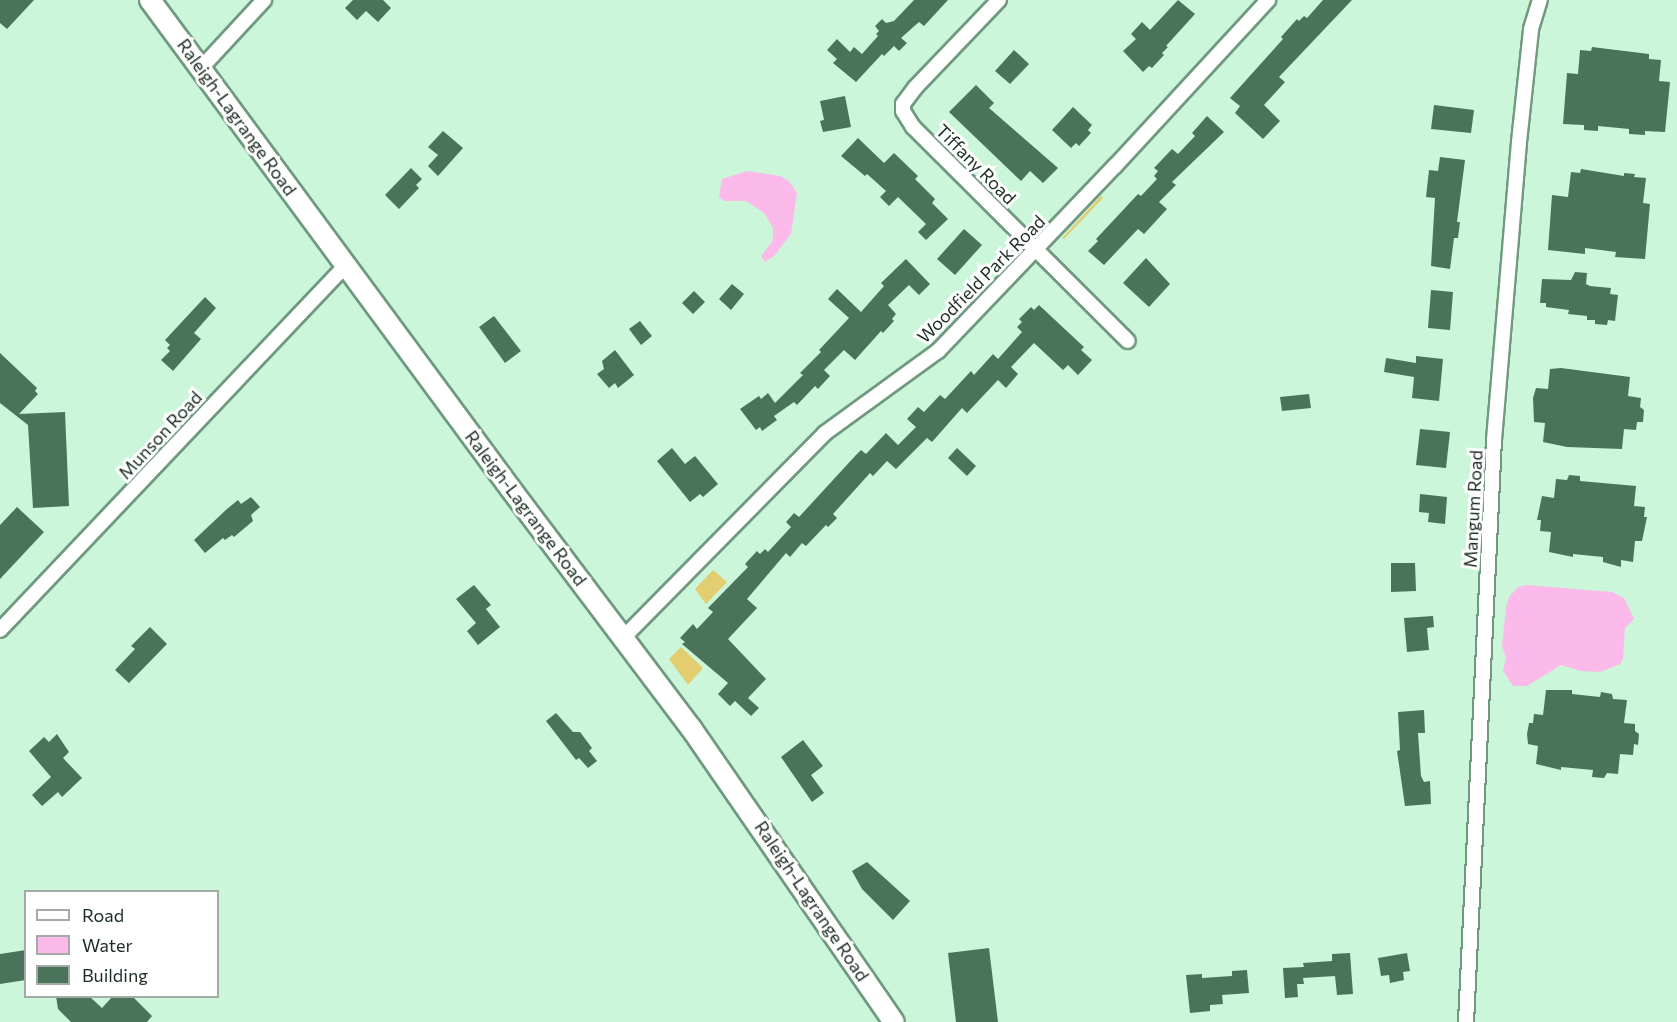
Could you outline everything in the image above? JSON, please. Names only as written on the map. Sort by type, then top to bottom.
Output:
[{"type":"main road","name":"Raleigh-Lagrange Road","points":[[150,0],[691,728],[775,846],[894,1022]]},
{"type":"street","points":[[201,68],[264,0]]},
{"type":"street","name":"Tiffany Road","points":[[999,0],[915,88],[903,104],[903,111],[913,127],[1128,341]]},
{"type":"street","name":"Woodfield Park Road","points":[[624,638],[808,448],[844,417],[938,351],[1268,0]]},
{"type":"street","name":"Mangum Road","points":[[1466,1022],[1494,440],[1519,142],[1531,28],[1540,0]]},
{"type":"street","name":"Munson Road","points":[[0,630],[346,265]]},
{"type":"shaded area","points":[[1101,196],[1103,198],[1064,239],[1062,238]]},
{"type":"shaded area","points":[[713,570],[727,582],[706,604],[695,589]]},
{"type":"shaded area","points":[[681,647],[703,668],[688,685],[669,659]]},
{"type":"water","points":[[747,171],[780,176],[789,181],[797,193],[791,234],[774,256],[765,262],[761,256],[772,242],[773,228],[764,213],[746,201],[724,201],[719,197],[722,179]]},
{"type":"water","points":[[1526,585],[1612,592],[1624,598],[1634,619],[1625,628],[1623,659],[1620,664],[1600,672],[1581,671],[1561,665],[1527,686],[1513,686],[1503,671],[1506,658],[1502,646],[1506,607],[1509,597],[1518,587]]},
{"type":"building","points":[[0,0],[34,0],[7,29],[0,23]]},
{"type":"building","points":[[353,0],[383,0],[391,8],[378,22],[366,11],[357,20],[345,8]]},
{"type":"building","points":[[914,0],[948,0],[924,26],[919,22],[901,38],[907,43],[899,51],[894,46],[884,56],[882,54],[856,82],[833,63],[837,59],[827,50],[837,39],[850,52],[854,47],[862,54],[878,36],[876,34],[879,31],[875,26],[882,19],[886,23],[894,21]]},
{"type":"building","points":[[1178,0],[1195,14],[1166,46],[1168,47],[1162,53],[1164,55],[1152,68],[1149,66],[1143,72],[1123,51],[1136,39],[1131,34],[1142,22],[1150,30]]},
{"type":"building","points":[[1323,0],[1352,0],[1279,77],[1285,82],[1264,105],[1280,121],[1263,139],[1235,113],[1240,106],[1230,98],[1283,39],[1281,37],[1297,19],[1299,21],[1304,16],[1307,18]]},
{"type":"building","points":[[1592,47],[1649,54],[1649,59],[1661,60],[1659,81],[1670,82],[1665,132],[1645,131],[1645,135],[1629,134],[1629,129],[1598,126],[1598,131],[1584,130],[1584,125],[1563,124],[1567,73],[1578,74],[1580,50],[1591,51]]},
{"type":"building","points":[[1014,50],[1029,64],[1010,84],[995,71]]},
{"type":"building","points":[[976,85],[994,103],[989,108],[1058,168],[1043,183],[1030,171],[1021,181],[949,112]]},
{"type":"building","points":[[845,96],[851,127],[823,132],[820,121],[824,120],[820,101]]},
{"type":"building","points":[[1434,105],[1474,110],[1471,133],[1431,129]]},
{"type":"building","points":[[1073,107],[1092,125],[1088,130],[1091,133],[1079,146],[1076,143],[1071,148],[1052,130]]},
{"type":"building","points":[[1207,116],[1224,132],[1172,182],[1176,185],[1159,202],[1167,209],[1144,234],[1138,229],[1104,265],[1088,251],[1098,241],[1096,239],[1138,194],[1141,196],[1157,179],[1154,176],[1158,171],[1154,168],[1172,149],[1178,154],[1195,136],[1192,133]]},
{"type":"building","points":[[443,131],[463,148],[438,176],[428,166],[438,155],[428,147]]},
{"type":"building","points":[[858,138],[884,163],[894,153],[918,176],[915,179],[935,199],[932,203],[948,219],[926,240],[918,232],[926,224],[898,197],[889,206],[880,197],[886,191],[841,156]]},
{"type":"building","points":[[1440,157],[1465,160],[1457,222],[1460,222],[1458,238],[1454,238],[1450,269],[1431,266],[1435,198],[1426,197],[1429,170],[1438,171]]},
{"type":"building","points":[[411,168],[422,179],[416,185],[419,188],[399,209],[385,195]]},
{"type":"building","points":[[1581,169],[1624,176],[1624,173],[1635,174],[1634,177],[1646,178],[1643,203],[1650,204],[1645,259],[1615,257],[1616,252],[1585,248],[1585,254],[1548,250],[1552,195],[1568,197],[1571,172],[1580,173]]},
{"type":"building","points":[[964,229],[982,245],[955,275],[937,259]]},
{"type":"building","points":[[1146,258],[1170,284],[1149,307],[1123,283]]},
{"type":"building","points":[[906,259],[930,284],[919,295],[909,285],[888,305],[896,314],[892,319],[894,321],[883,333],[881,331],[855,360],[844,350],[824,370],[830,376],[818,389],[815,386],[797,405],[794,402],[774,416],[777,420],[762,431],[760,427],[756,430],[740,409],[759,396],[761,399],[768,393],[775,403],[803,375],[800,373],[849,318],[828,299],[837,289],[861,312],[884,286],[881,283]]},
{"type":"building","points":[[1575,272],[1587,273],[1586,284],[1611,288],[1610,294],[1618,295],[1615,321],[1608,320],[1607,325],[1595,324],[1595,320],[1587,320],[1587,316],[1568,314],[1569,310],[1546,307],[1546,303],[1540,303],[1542,279],[1571,280]]},
{"type":"building","points":[[732,284],[744,294],[731,310],[719,299]]},
{"type":"building","points":[[1431,290],[1453,292],[1450,330],[1428,328]]},
{"type":"building","points":[[694,291],[705,302],[693,314],[682,303]]},
{"type":"building","points":[[205,297],[216,308],[194,333],[201,339],[173,371],[161,360],[170,351],[167,348],[170,345],[165,340]]},
{"type":"building","points":[[1039,305],[1084,347],[1081,350],[1092,360],[1078,375],[1068,365],[1063,370],[1034,343],[1011,367],[1018,374],[1006,388],[998,380],[967,413],[962,408],[932,442],[927,438],[896,469],[887,461],[873,476],[870,473],[833,514],[837,518],[828,527],[826,525],[806,546],[802,543],[790,557],[786,553],[747,599],[757,608],[728,639],[766,679],[748,698],[759,708],[751,716],[735,701],[730,706],[718,694],[728,683],[682,644],[685,642],[680,638],[693,624],[697,629],[713,612],[708,608],[748,567],[745,564],[757,551],[760,554],[765,549],[768,552],[791,527],[786,522],[794,513],[799,517],[861,450],[866,454],[886,433],[898,445],[916,427],[907,419],[918,407],[924,412],[940,395],[945,399],[971,371],[974,375],[993,354],[998,359],[1022,332],[1017,327],[1022,322],[1019,319],[1031,307],[1034,310]]},
{"type":"building","points":[[494,316],[521,351],[505,363],[479,327]]},
{"type":"building","points":[[640,321],[652,336],[641,345],[629,329]]},
{"type":"building","points":[[615,350],[634,375],[618,388],[615,383],[609,388],[597,374],[604,369],[602,361]]},
{"type":"building","points":[[0,353],[37,388],[35,391],[38,394],[19,414],[65,412],[69,506],[33,508],[28,425],[0,403]]},
{"type":"building","points":[[1416,356],[1443,359],[1439,401],[1412,398],[1414,377],[1384,372],[1386,358],[1416,363]]},
{"type":"building","points":[[1561,368],[1630,377],[1628,396],[1641,398],[1640,407],[1644,410],[1643,422],[1637,422],[1636,430],[1624,429],[1622,449],[1567,447],[1543,442],[1545,423],[1534,422],[1533,398],[1536,388],[1548,389],[1550,369]]},
{"type":"building","points":[[1309,394],[1311,408],[1282,411],[1280,397]]},
{"type":"building","points":[[1420,429],[1450,432],[1446,468],[1416,465]]},
{"type":"building","points":[[672,448],[685,464],[695,456],[718,484],[703,497],[700,494],[690,502],[657,461]]},
{"type":"building","points":[[957,448],[976,466],[967,476],[948,458]]},
{"type":"building","points":[[1569,475],[1580,476],[1580,481],[1636,486],[1634,506],[1645,507],[1644,517],[1647,517],[1642,541],[1635,541],[1633,562],[1621,560],[1621,567],[1603,562],[1603,557],[1573,554],[1573,557],[1549,552],[1551,532],[1540,531],[1541,520],[1537,520],[1542,496],[1554,498],[1556,479],[1567,480]]},
{"type":"building","points":[[1420,494],[1447,497],[1445,524],[1428,522],[1429,513],[1419,512]]},
{"type":"building","points":[[251,497],[260,507],[251,515],[253,521],[234,537],[232,535],[225,540],[223,538],[205,553],[194,540],[238,500],[241,504]]},
{"type":"building","points":[[17,507],[44,532],[0,579],[0,525]]},
{"type":"building","points":[[1391,563],[1415,563],[1416,591],[1391,592]]},
{"type":"building","points":[[474,585],[491,605],[486,609],[500,627],[478,645],[467,631],[476,623],[456,599]]},
{"type":"building","points":[[1433,616],[1434,627],[1427,628],[1429,650],[1407,652],[1404,618]]},
{"type":"building","points":[[150,627],[167,644],[129,683],[115,670],[135,649],[131,646]]},
{"type":"building","points":[[1546,690],[1572,690],[1572,694],[1600,697],[1601,692],[1612,694],[1613,699],[1627,700],[1624,723],[1635,724],[1635,731],[1639,734],[1638,745],[1634,744],[1633,755],[1620,754],[1618,774],[1607,773],[1604,778],[1592,777],[1593,770],[1561,767],[1561,770],[1536,764],[1538,746],[1528,744],[1527,734],[1529,723],[1533,723],[1534,714],[1543,715]]},
{"type":"building","points":[[1424,710],[1425,733],[1418,733],[1421,776],[1424,782],[1430,781],[1431,804],[1405,806],[1397,751],[1400,750],[1398,712]]},
{"type":"building","points":[[556,713],[573,732],[580,732],[592,748],[589,751],[597,761],[588,768],[579,758],[576,760],[546,721]]},
{"type":"building","points":[[57,734],[69,752],[63,758],[82,778],[62,797],[58,792],[42,806],[32,795],[51,777],[29,751],[44,737],[49,742]]},
{"type":"building","points":[[803,740],[823,766],[811,775],[824,793],[812,802],[781,757]]},
{"type":"building","points":[[867,862],[910,901],[893,920],[862,889],[852,871]]},
{"type":"building","points":[[989,948],[998,1022],[956,1022],[948,953]]},
{"type":"building","points":[[24,950],[24,980],[0,984],[0,954]]},
{"type":"building","points":[[1350,953],[1353,994],[1337,995],[1335,976],[1303,978],[1304,984],[1297,984],[1298,997],[1285,998],[1283,968],[1304,967],[1303,963],[1332,961],[1332,954]]},
{"type":"building","points":[[1407,953],[1410,971],[1403,972],[1404,980],[1390,983],[1389,975],[1381,976],[1378,958]]},
{"type":"building","points":[[1247,970],[1249,993],[1222,995],[1223,1004],[1210,1005],[1210,1011],[1190,1013],[1186,975],[1202,974],[1202,978],[1232,976],[1232,971]]},
{"type":"building","points":[[56,998],[91,998],[102,1008],[111,998],[134,998],[152,1016],[147,1022],[71,1022],[58,1009]]}]
